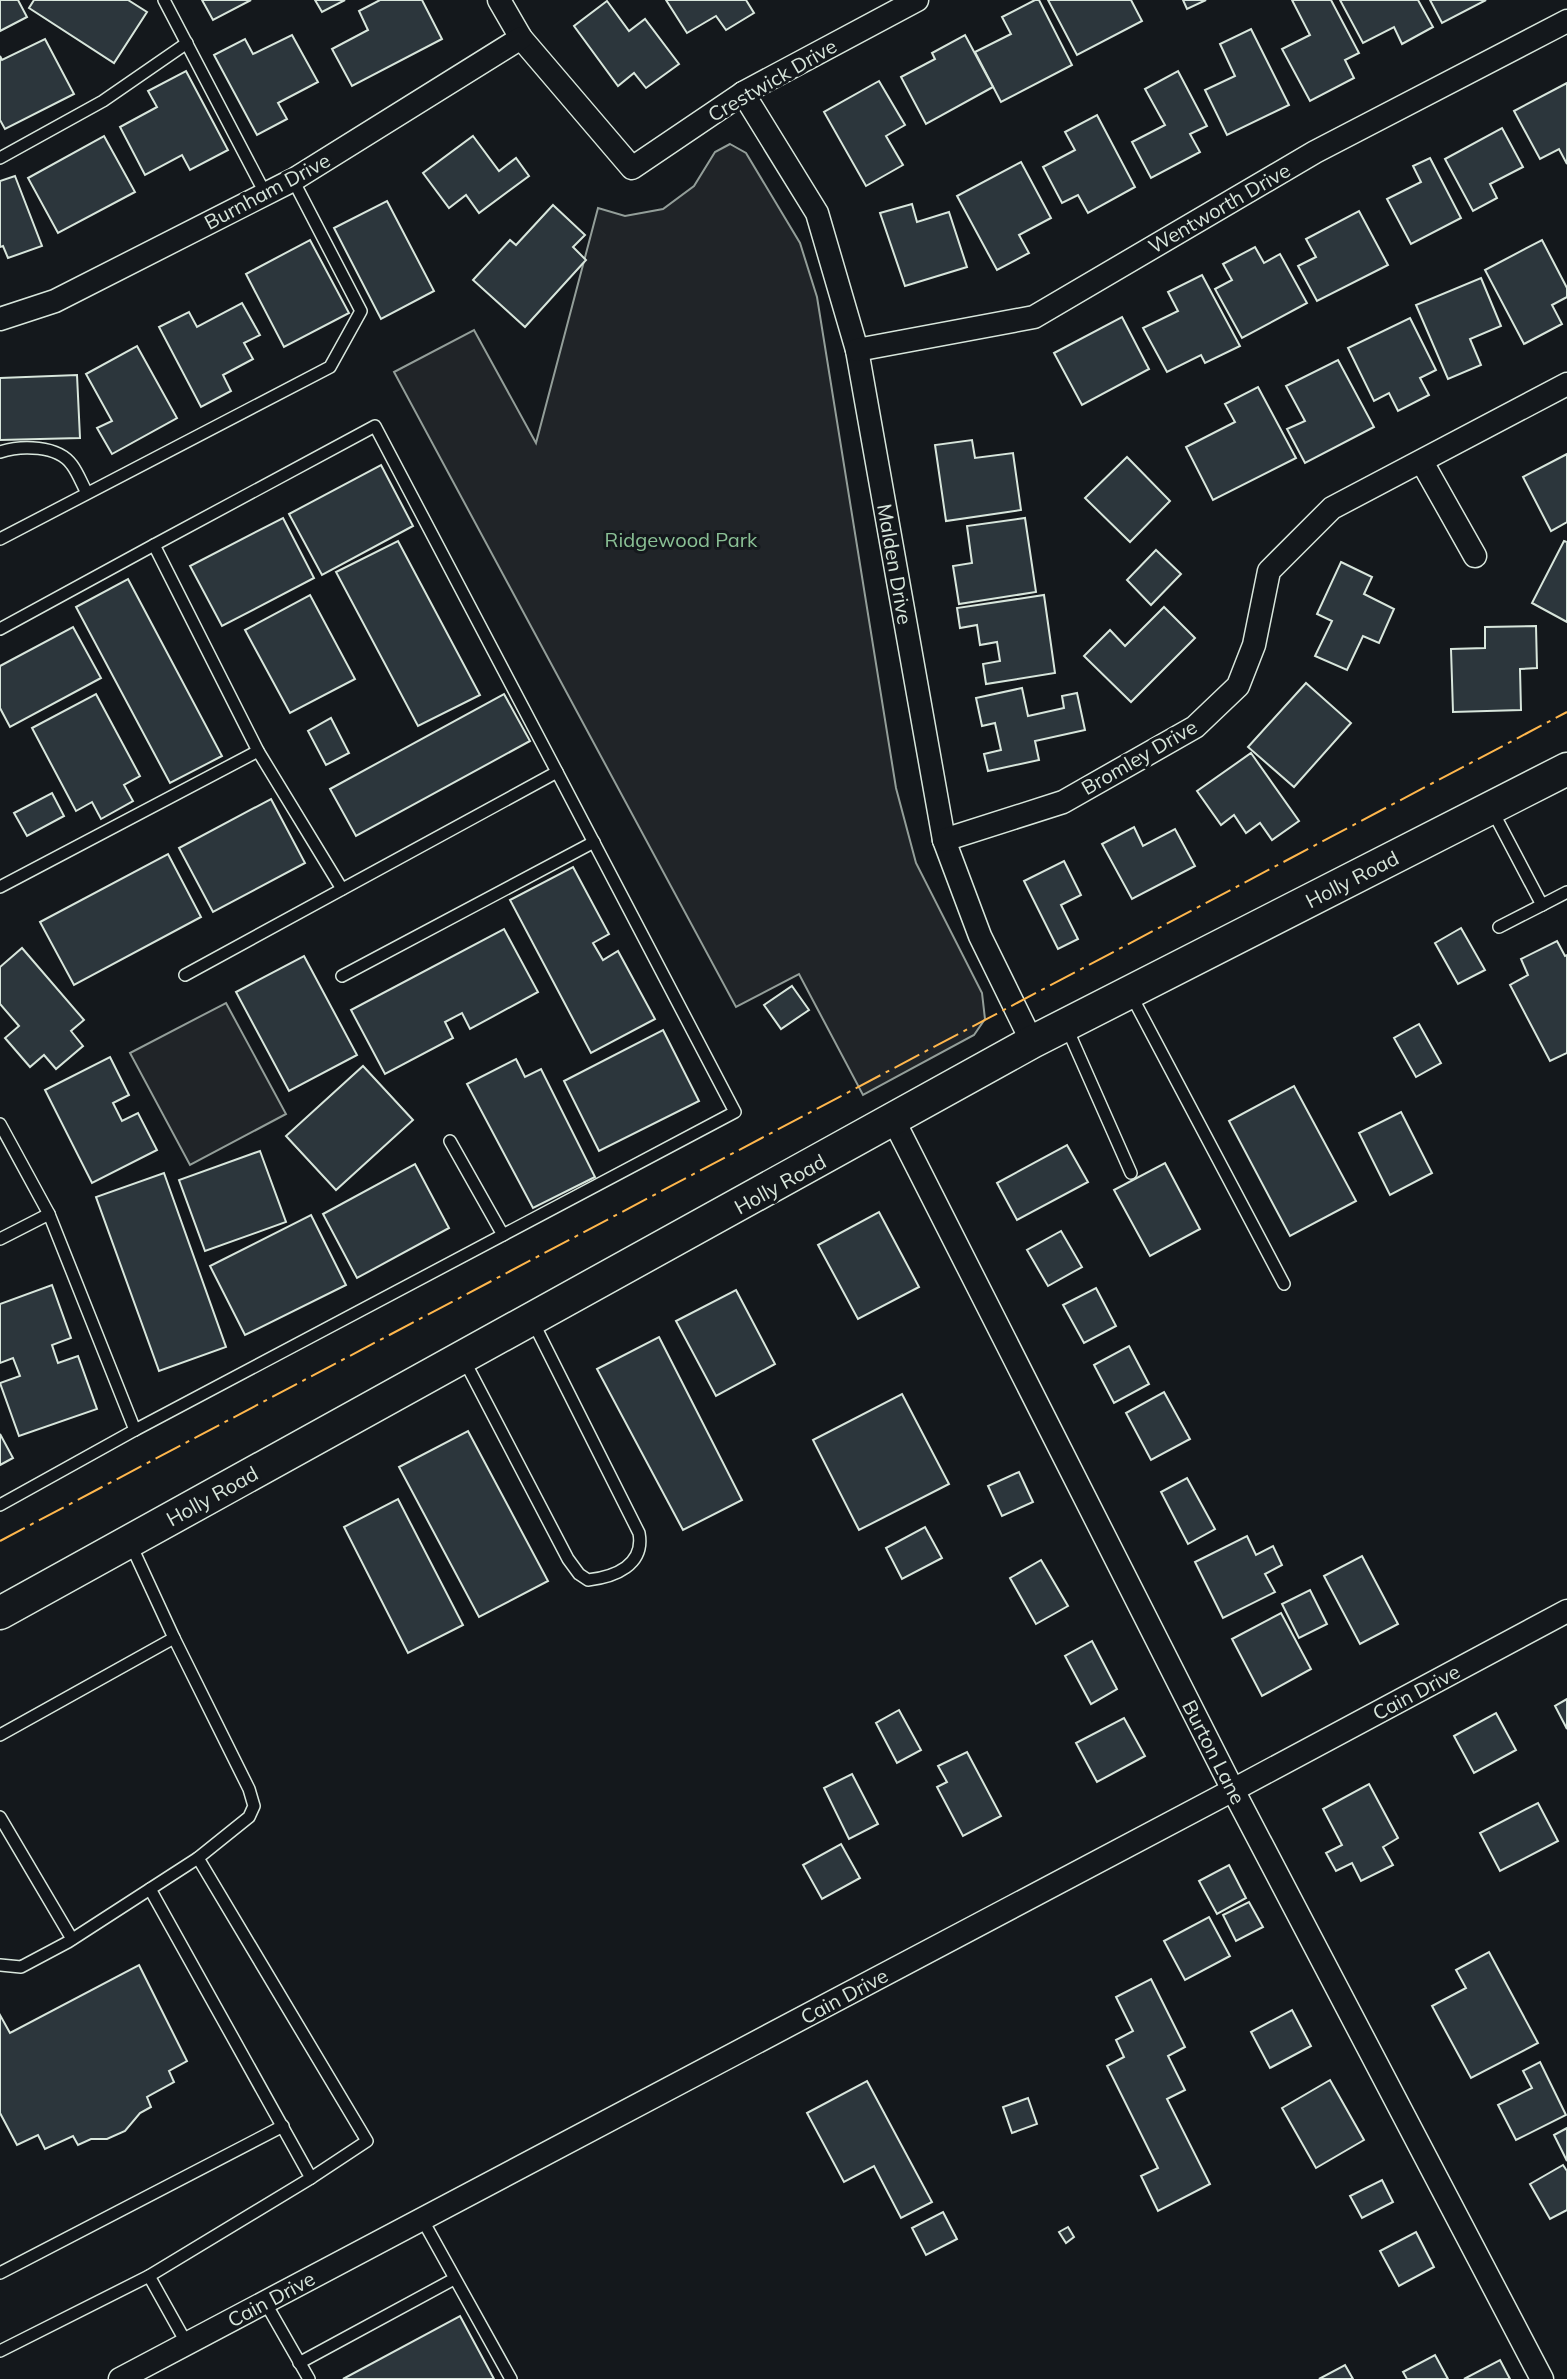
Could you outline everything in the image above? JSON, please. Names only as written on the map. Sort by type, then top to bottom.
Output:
[{"type":"main road","name":"Holly Road","points":[[0,1613],[1032,1042],[1490,808],[1563,774]]},
{"type":"street","points":[[499,0],[521,38]]},
{"type":"street","name":"Crestwick Drive","points":[[521,38],[632,168],[743,93],[917,0]]},
{"type":"street","name":"Wentworth Drive","points":[[857,350],[1034,317],[1315,152],[1567,21]]},
{"type":"street","name":"Burnham Drive","points":[[0,319],[55,301],[293,180],[521,38]]},
{"type":"street","name":"Malden Drive","points":[[743,93],[817,213],[857,350],[944,840],[980,936],[1032,1042]]},
{"type":"street","name":"Bromley Drive","points":[[944,840],[1063,802],[1195,727],[1238,686],[1254,645],[1269,571],[1332,508],[1567,384]]},
{"type":"street","points":[[1422,462],[1475,556]]},
{"type":"street","name":"Burton Lane","points":[[894,1121],[1233,1790],[1542,2379]]},
{"type":"street","name":"Cain Drive","points":[[128,2377],[1567,1611]]},
{"type":"lane","points":[[164,0],[265,193]]},
{"type":"lane","points":[[0,158],[103,101],[187,43]]},
{"type":"lane","points":[[0,539],[330,367],[361,311],[293,180]]},
{"type":"lane","points":[[0,629],[375,426],[735,1112],[135,1430],[0,1505]]},
{"type":"lane","points":[[0,452],[12,448],[52,451],[70,462],[87,493]]},
{"type":"lane","points":[[154,545],[258,751],[342,889]]},
{"type":"lane","points":[[0,887],[258,751]]},
{"type":"lane","points":[[185,975],[557,772]]},
{"type":"lane","points":[[1490,808],[1542,905]]},
{"type":"lane","points":[[342,976],[594,842]]},
{"type":"lane","points":[[1499,927],[1567,892]]},
{"type":"lane","points":[[1130,993],[1284,1284]]},
{"type":"lane","points":[[1066,1025],[1131,1173]]},
{"type":"lane","points":[[0,1124],[49,1214],[135,1430]]},
{"type":"lane","points":[[450,1141],[503,1235]]},
{"type":"lane","points":[[0,1239],[49,1214]]},
{"type":"lane","points":[[463,1358],[568,1559],[588,1580],[618,1573],[631,1565],[641,1543],[639,1533],[532,1320]]},
{"type":"lane","points":[[0,1965],[21,1967],[72,1939],[198,1858],[249,1817],[254,1806],[249,1789],[130,1541]]},
{"type":"lane","points":[[0,1735],[174,1638]]},
{"type":"lane","points":[[0,1817],[72,1939]]},
{"type":"lane","points":[[0,2351],[149,2276],[367,2141],[198,1858]]},
{"type":"lane","points":[[150,1889],[311,2178]]},
{"type":"lane","points":[[0,2273],[283,2126]]},
{"type":"lane","points":[[422,2219],[511,2379]]},
{"type":"lane","points":[[149,2276],[187,2344]]},
{"type":"lane","points":[[299,2363],[454,2279]]},
{"type":"lane","points":[[265,2302],[309,2379]]},
{"type":"green space","name":"Ridgewood Park","points":[[730,144],[746,153],[800,243],[817,297],[896,788],[916,863],[982,993],[985,1019],[974,1035],[863,1095],[799,974],[736,1007],[394,372],[474,330],[536,443],[598,208],[625,216],[663,209],[694,186],[715,152]]},
{"type":"green space","points":[[226,1003],[286,1114],[190,1165],[130,1053]]},
{"type":"building","points":[[0,0],[18,0],[27,17],[0,31]]},
{"type":"building","points":[[34,0],[128,0],[147,12],[114,63],[29,8]]},
{"type":"building","points":[[202,0],[251,0],[213,20]]},
{"type":"building","points":[[315,0],[345,0],[322,12]]},
{"type":"building","points":[[380,0],[422,0],[442,39],[352,86],[332,49],[368,30],[359,11]]},
{"type":"building","points":[[666,0],[746,0],[754,13],[726,30],[716,16],[687,33]]},
{"type":"building","points":[[1039,0],[1072,65],[1001,102],[975,52],[1011,34],[1002,17]]},
{"type":"building","points":[[1048,0],[1131,0],[1142,21],[1077,55]]},
{"type":"building","points":[[1183,0],[1206,0],[1187,9]]},
{"type":"building","points":[[1292,0],[1331,0],[1359,53],[1345,60],[1354,78],[1310,101],[1282,49],[1310,35]]},
{"type":"building","points":[[1340,0],[1418,0],[1433,27],[1402,44],[1394,27],[1363,43]]},
{"type":"building","points":[[1430,0],[1486,0],[1442,23]]},
{"type":"building","points":[[607,1],[629,31],[645,19],[679,64],[646,88],[634,73],[618,86],[574,26]]},
{"type":"building","points":[[1251,29],[1289,105],[1227,135],[1205,90],[1235,76],[1220,44]]},
{"type":"building","points":[[292,35],[318,82],[278,103],[287,119],[257,135],[214,55],[245,39],[253,54]]},
{"type":"building","points":[[965,35],[993,87],[926,124],[901,77],[935,59],[932,53]]},
{"type":"building","points":[[45,39],[74,94],[5,129],[0,120],[0,56],[2,60]]},
{"type":"building","points":[[186,71],[228,150],[190,170],[182,155],[145,175],[120,127],[157,107],[148,91]]},
{"type":"building","points":[[1178,71],[1207,126],[1190,134],[1200,152],[1151,178],[1132,142],[1165,125],[1145,89]]},
{"type":"building","points":[[879,81],[905,125],[886,136],[903,165],[866,186],[824,112]]},
{"type":"building","points":[[1567,83],[1567,164],[1559,149],[1540,159],[1514,111]]},
{"type":"building","points":[[1097,115],[1135,187],[1088,213],[1078,195],[1062,203],[1043,167],[1075,150],[1065,132]]},
{"type":"building","points":[[1502,128],[1523,167],[1490,184],[1497,198],[1473,211],[1445,159]]},
{"type":"building","points":[[104,136],[135,192],[58,233],[28,178]]},
{"type":"building","points":[[473,136],[499,171],[516,158],[529,176],[479,213],[466,195],[449,208],[423,173]]},
{"type":"building","points":[[1430,158],[1461,218],[1411,244],[1387,199],[1421,182],[1413,166]]},
{"type":"building","points":[[1021,162],[1051,218],[1019,235],[1029,253],[997,270],[957,196]]},
{"type":"building","points":[[15,176],[42,246],[8,258],[3,246],[0,247],[0,181]]},
{"type":"building","points":[[387,201],[434,291],[381,319],[334,228]]},
{"type":"building","points":[[912,204],[917,222],[949,212],[967,267],[905,286],[880,213]]},
{"type":"building","points":[[553,205],[585,235],[573,247],[586,260],[525,327],[473,280],[510,240],[516,245]]},
{"type":"building","points":[[1359,211],[1388,265],[1317,301],[1298,266],[1316,257],[1306,239]]},
{"type":"building","points":[[310,240],[349,313],[284,347],[246,274]]},
{"type":"building","points":[[1542,240],[1567,288],[1567,297],[1552,305],[1562,324],[1524,344],[1485,270]]},
{"type":"building","points":[[1255,247],[1264,263],[1280,254],[1307,303],[1242,338],[1215,289],[1232,280],[1223,264]]},
{"type":"building","points":[[1202,275],[1240,346],[1205,363],[1201,355],[1167,372],[1143,328],[1178,311],[1168,292]]},
{"type":"building","points":[[1481,278],[1501,326],[1470,339],[1481,365],[1448,379],[1416,305]]},
{"type":"building","points":[[242,303],[260,335],[244,343],[253,359],[223,375],[231,391],[201,407],[159,327],[189,312],[197,327]]},
{"type":"building","points":[[1122,317],[1149,369],[1082,405],[1054,353]]},
{"type":"building","points":[[1410,318],[1436,370],[1420,378],[1429,395],[1398,411],[1389,393],[1374,401],[1348,348]]},
{"type":"building","points":[[137,346],[177,418],[112,454],[97,428],[112,421],[86,374]]},
{"type":"building","points":[[1338,360],[1374,427],[1305,463],[1287,429],[1305,421],[1286,386]]},
{"type":"building","points":[[77,375],[80,438],[0,440],[0,378]]},
{"type":"building","points":[[1258,387],[1296,458],[1213,500],[1186,447],[1235,422],[1225,404]]},
{"type":"building","points":[[972,440],[975,458],[1013,453],[1021,510],[946,521],[935,445]]},
{"type":"building","points":[[1567,454],[1567,522],[1551,531],[1523,477]]},
{"type":"building","points":[[1127,457],[1170,501],[1130,542],[1085,498]]},
{"type":"building","points":[[381,465],[413,526],[322,575],[289,514]]},
{"type":"building","points":[[283,518],[314,578],[222,626],[190,566]]},
{"type":"building","points":[[1025,518],[1036,592],[959,604],[953,566],[972,563],[967,526]]},
{"type":"building","points":[[398,541],[480,695],[418,726],[336,572]]},
{"type":"building","points":[[1564,541],[1567,542],[1567,622],[1532,603]]},
{"type":"building","points":[[1156,550],[1181,574],[1151,605],[1127,580]]},
{"type":"building","points":[[1341,562],[1372,577],[1364,594],[1394,609],[1379,643],[1363,636],[1347,670],[1315,656],[1332,621],[1317,614]]},
{"type":"building","points":[[128,579],[222,756],[170,783],[76,607]]},
{"type":"building","points":[[310,595],[355,679],[290,713],[245,630]]},
{"type":"building","points":[[1044,595],[1055,673],[986,684],[983,664],[1000,661],[997,642],[980,645],[977,625],[960,628],[957,608]]},
{"type":"building","points":[[1164,607],[1195,638],[1131,702],[1084,656],[1110,630],[1125,646]]},
{"type":"building","points":[[1536,626],[1537,668],[1520,669],[1521,710],[1453,712],[1451,649],[1485,648],[1485,627]]},
{"type":"building","points":[[73,627],[101,678],[10,727],[0,708],[0,666]]},
{"type":"building","points":[[1306,683],[1351,723],[1294,787],[1248,747]]},
{"type":"building","points":[[1022,688],[1028,716],[1064,708],[1062,696],[1077,693],[1085,730],[1035,741],[1039,760],[988,771],[984,754],[1001,750],[995,723],[982,726],[976,698]]},
{"type":"building","points":[[96,694],[140,776],[124,785],[133,801],[101,819],[92,802],[76,811],[32,728]]},
{"type":"building","points":[[504,694],[530,741],[356,836],[330,789]]},
{"type":"building","points":[[331,718],[349,753],[326,765],[308,731]]},
{"type":"building","points":[[1251,753],[1299,821],[1272,840],[1260,823],[1246,833],[1234,815],[1221,825],[1197,791]]},
{"type":"building","points":[[52,793],[64,816],[27,836],[14,813]]},
{"type":"building","points":[[271,799],[305,863],[213,912],[179,848]]},
{"type":"building","points":[[1134,827],[1143,846],[1175,829],[1195,866],[1132,899],[1102,844]]},
{"type":"building","points":[[168,854],[201,917],[74,985],[40,922]]},
{"type":"building","points":[[1064,861],[1081,895],[1061,905],[1078,939],[1058,949],[1024,881]]},
{"type":"building","points":[[573,867],[609,934],[593,943],[603,960],[618,951],[655,1019],[591,1053],[510,900]]},
{"type":"building","points":[[1461,928],[1485,970],[1458,984],[1435,943]]},
{"type":"building","points":[[504,929],[538,992],[470,1029],[462,1013],[445,1022],[453,1038],[385,1074],[351,1010]]},
{"type":"building","points":[[1557,941],[1567,955],[1567,1053],[1550,1061],[1510,985],[1528,975],[1521,959]]},
{"type":"building","points":[[22,948],[84,1020],[71,1031],[83,1046],[56,1069],[44,1055],[30,1067],[5,1038],[19,1026],[0,1004],[0,967]]},
{"type":"building","points":[[304,956],[357,1055],[289,1091],[236,992]]},
{"type":"building","points":[[792,986],[809,1010],[781,1029],[764,1005]]},
{"type":"building","points":[[1419,1024],[1441,1063],[1416,1077],[1394,1038]]},
{"type":"building","points":[[663,1030],[699,1101],[599,1151],[564,1081]]},
{"type":"building","points":[[110,1057],[129,1095],[113,1103],[122,1121],[138,1113],[157,1150],[92,1183],[45,1090]]},
{"type":"building","points":[[516,1059],[525,1077],[541,1069],[595,1177],[533,1208],[467,1084]]},
{"type":"building","points":[[363,1066],[413,1120],[336,1190],[286,1136]]},
{"type":"building","points":[[1294,1086],[1356,1201],[1290,1236],[1229,1121]]},
{"type":"building","points":[[1401,1112],[1432,1173],[1390,1195],[1359,1133]]},
{"type":"building","points":[[1067,1145],[1088,1182],[1017,1220],[997,1183]]},
{"type":"building","points":[[260,1151],[286,1222],[205,1251],[179,1180]]},
{"type":"building","points":[[1165,1163],[1200,1229],[1150,1256],[1114,1190]]},
{"type":"building","points":[[415,1164],[449,1228],[357,1278],[323,1214]]},
{"type":"building","points":[[164,1173],[226,1347],[159,1371],[96,1197]]},
{"type":"building","points":[[879,1212],[919,1287],[858,1319],[818,1245]]},
{"type":"building","points":[[311,1215],[346,1285],[245,1335],[210,1266]]},
{"type":"building","points":[[1061,1231],[1082,1267],[1048,1286],[1027,1250]]},
{"type":"building","points":[[52,1285],[71,1338],[52,1345],[58,1363],[78,1356],[97,1409],[19,1436],[0,1383],[20,1376],[13,1358],[0,1363],[0,1304]]},
{"type":"building","points":[[1096,1288],[1116,1326],[1084,1343],[1063,1305]]},
{"type":"building","points":[[736,1290],[775,1364],[716,1396],[676,1321]]},
{"type":"building","points":[[659,1337],[742,1500],[683,1530],[597,1369]]},
{"type":"building","points":[[1129,1346],[1149,1384],[1114,1403],[1094,1365]]},
{"type":"building","points":[[1164,1392],[1190,1439],[1151,1460],[1126,1413]]},
{"type":"building","points":[[902,1394],[949,1484],[859,1530],[813,1440]]},
{"type":"building","points":[[468,1431],[548,1581],[479,1617],[399,1467]]},
{"type":"building","points":[[0,1434],[13,1458],[0,1465]]},
{"type":"building","points":[[1019,1472],[1033,1502],[1002,1516],[988,1486]]},
{"type":"building","points":[[1187,1478],[1215,1529],[1188,1544],[1161,1492]]},
{"type":"building","points":[[398,1499],[463,1625],[408,1653],[344,1527]]},
{"type":"building","points":[[925,1527],[942,1558],[902,1579],[886,1548]]},
{"type":"building","points":[[1247,1536],[1256,1555],[1273,1546],[1282,1565],[1265,1574],[1275,1592],[1223,1618],[1195,1562]]},
{"type":"building","points":[[1362,1556],[1398,1624],[1360,1644],[1324,1576]]},
{"type":"building","points":[[1041,1560],[1068,1606],[1036,1624],[1010,1578]]},
{"type":"building","points":[[1310,1590],[1327,1624],[1299,1638],[1282,1604]]},
{"type":"building","points":[[1281,1613],[1311,1669],[1262,1696],[1232,1639]]},
{"type":"building","points":[[1092,1641],[1117,1689],[1091,1704],[1065,1656]]},
{"type":"building","points":[[1567,1699],[1567,1729],[1555,1706]]},
{"type":"building","points":[[899,1710],[921,1750],[897,1763],[876,1723]]},
{"type":"building","points":[[1496,1713],[1516,1750],[1474,1773],[1454,1736]]},
{"type":"building","points":[[1124,1718],[1145,1756],[1097,1782],[1076,1743]]},
{"type":"building","points":[[967,1752],[1001,1816],[963,1836],[937,1787],[947,1782],[938,1766]]},
{"type":"building","points":[[852,1774],[878,1824],[849,1839],[824,1788]]},
{"type":"building","points":[[1369,1784],[1398,1838],[1383,1847],[1393,1865],[1361,1881],[1352,1863],[1336,1871],[1326,1853],[1342,1845],[1323,1809]]},
{"type":"building","points":[[1538,1803],[1558,1841],[1500,1871],[1480,1833]]},
{"type":"building","points":[[841,1844],[860,1878],[822,1899],[803,1865]]},
{"type":"building","points":[[1229,1865],[1246,1898],[1217,1914],[1199,1881]]},
{"type":"building","points":[[1249,1902],[1263,1927],[1236,1941],[1223,1915]]},
{"type":"building","points":[[1209,1917],[1230,1956],[1185,1980],[1164,1941]]},
{"type":"building","points":[[1489,1952],[1538,2043],[1471,2078],[1432,2006],[1466,1988],[1456,1970]]},
{"type":"building","points":[[139,1965],[187,2061],[169,2071],[174,2082],[147,2097],[151,2107],[140,2113],[125,2131],[107,2139],[91,2139],[78,2145],[73,2136],[45,2149],[38,2135],[17,2145],[0,2113],[0,2015],[10,2033]]},
{"type":"building","points":[[1151,1979],[1185,2047],[1168,2056],[1185,2090],[1167,2099],[1210,2184],[1158,2211],[1141,2176],[1158,2168],[1107,2066],[1124,2057],[1116,2040],[1133,2031],[1116,1997]]},
{"type":"building","points":[[1292,2010],[1311,2046],[1270,2068],[1251,2032]]},
{"type":"building","points":[[1540,2062],[1566,2115],[1516,2140],[1498,2105],[1532,2088],[1523,2071]]},
{"type":"building","points":[[1330,2080],[1364,2140],[1316,2168],[1282,2108]]},
{"type":"building","points":[[867,2081],[932,2202],[901,2218],[874,2166],[844,2182],[807,2113]]},
{"type":"building","points":[[1028,2098],[1037,2124],[1012,2133],[1003,2107]]},
{"type":"building","points":[[1567,2128],[1567,2161],[1554,2135]]},
{"type":"building","points":[[1563,2165],[1567,2171],[1567,2210],[1550,2219],[1530,2184]]},
{"type":"building","points":[[1382,2180],[1393,2202],[1362,2218],[1350,2196]]},
{"type":"building","points":[[943,2212],[957,2239],[926,2255],[912,2228]]},
{"type":"building","points":[[1068,2227],[1074,2237],[1066,2243],[1059,2232]]},
{"type":"building","points":[[1416,2232],[1434,2267],[1399,2286],[1380,2251]]},
{"type":"building","points":[[460,2316],[494,2379],[343,2379]]},
{"type":"building","points":[[1435,2355],[1448,2379],[1407,2379],[1403,2372]]},
{"type":"building","points":[[1500,2360],[1510,2379],[1464,2379]]},
{"type":"building","points":[[1345,2365],[1353,2379],[1319,2379]]},
{"type":"power","points":[[0,1541],[1567,712]]}]
